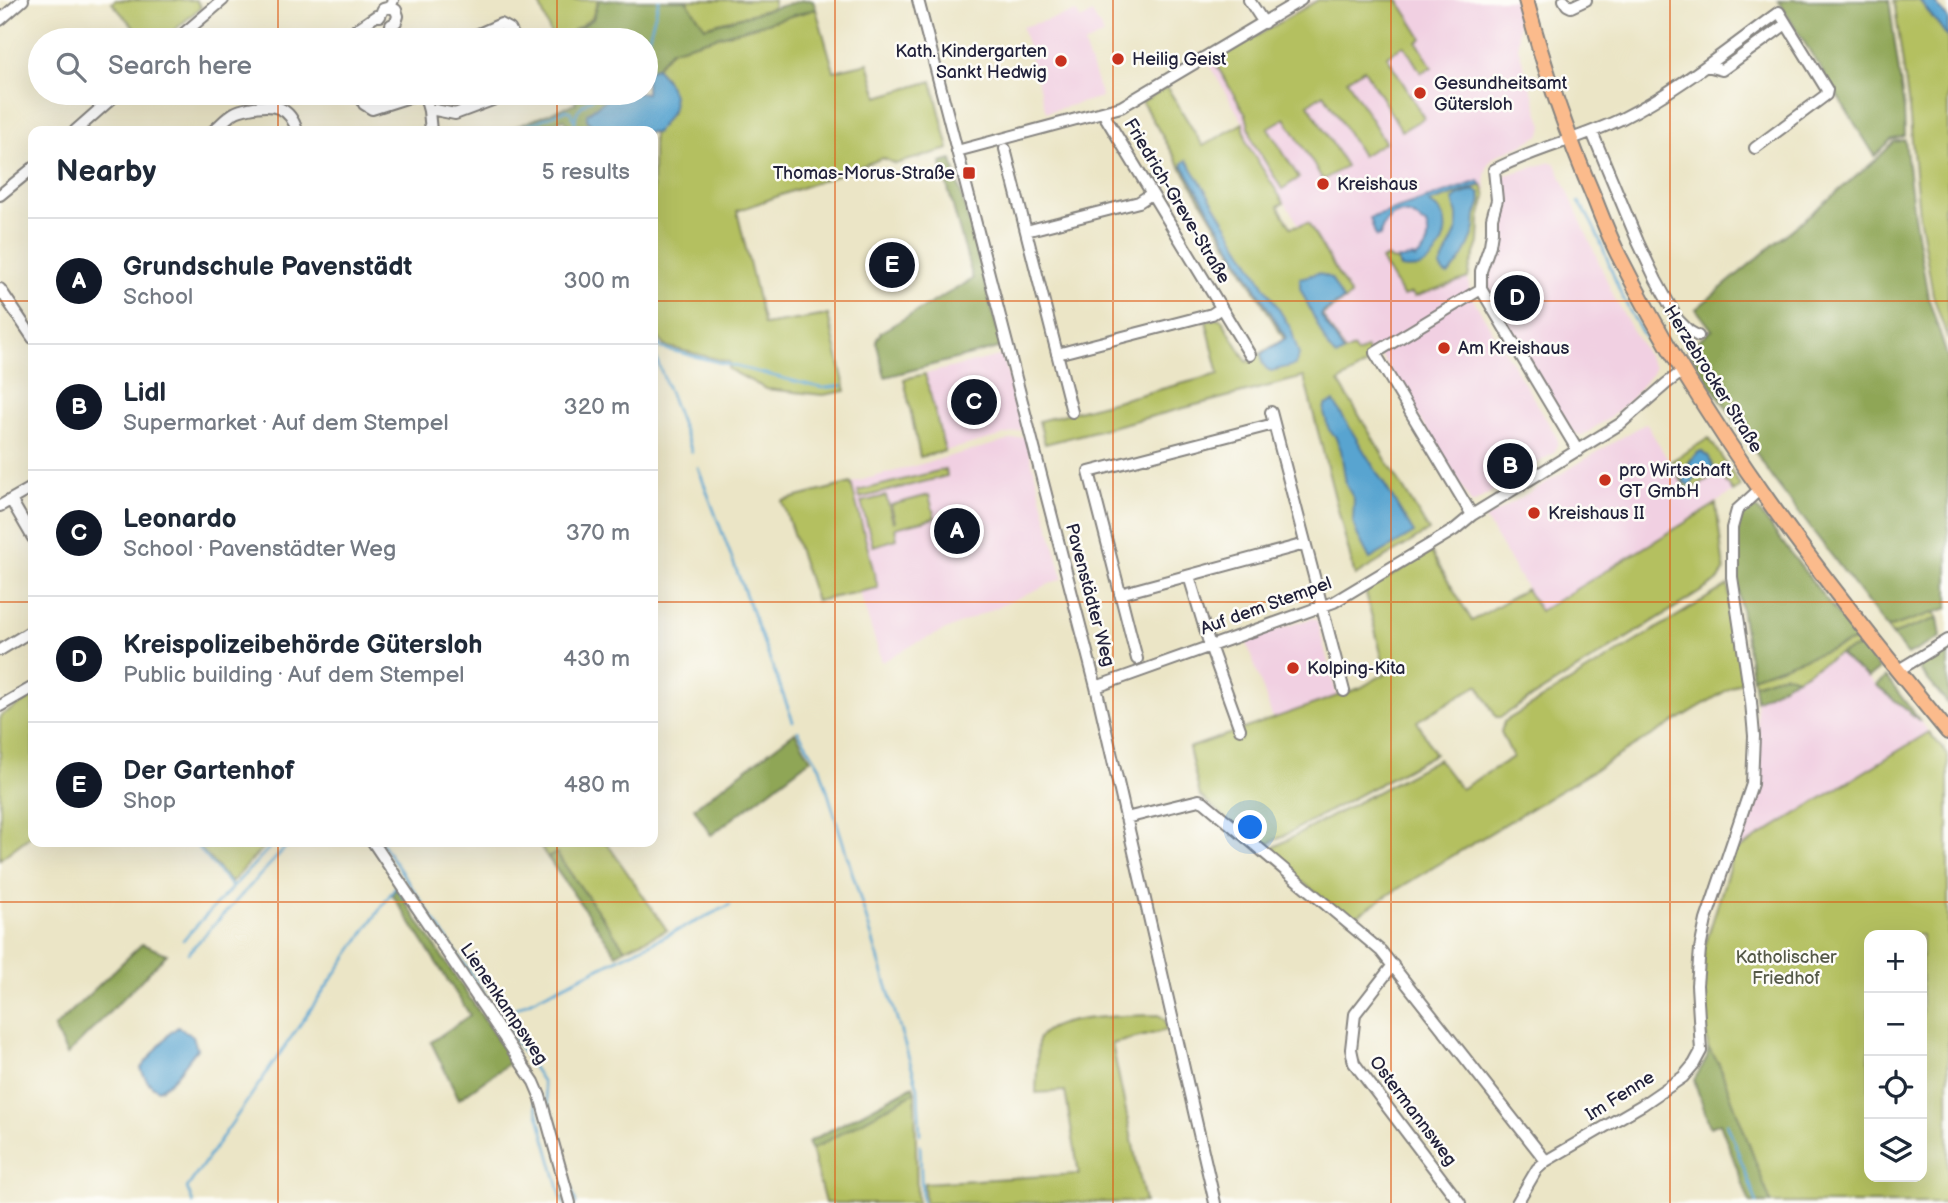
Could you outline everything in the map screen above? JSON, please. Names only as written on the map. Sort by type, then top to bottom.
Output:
[{"type":"main road","name":"Herzebrocker Straße","points":[[1527,0],[1539,47],[1570,140],[1617,252],[1683,372],[1759,490],[1829,585],[1948,732]]},
{"type":"street","points":[[0,20],[23,0]]},
{"type":"street","points":[[187,28],[208,4],[223,0]]},
{"type":"street","name":"Pavenstädter Weg","points":[[918,0],[1096,687],[1215,1203]]},
{"type":"street","points":[[1249,0],[1264,23]]},
{"type":"street","points":[[957,151],[1121,107],[1301,0]]},
{"type":"street","points":[[1564,0],[1571,7],[1586,0]]},
{"type":"street","points":[[392,4],[398,16],[396,22],[385,25],[380,16],[383,9],[392,4]]},
{"type":"street","points":[[1578,451],[1481,289],[1481,271],[1490,245],[1492,218],[1497,200],[1494,170],[1513,160],[1592,132],[1663,96],[1779,12],[1827,90],[1826,95],[1755,148]]},
{"type":"street","points":[[358,28],[380,16]]},
{"type":"street","points":[[492,28],[501,24],[508,28]]},
{"type":"street","points":[[1707,66],[1723,70],[1786,24]]},
{"type":"street","points":[[81,126],[104,105]]},
{"type":"street","points":[[219,126],[240,110],[264,105]]},
{"type":"street","points":[[272,105],[282,109],[294,126]]},
{"type":"street","points":[[366,105],[372,109],[385,105]]},
{"type":"street","points":[[427,105],[430,126]]},
{"type":"street","points":[[429,111],[455,114],[479,105]]},
{"type":"street","name":"Friedrich-Greve-Straße","points":[[1104,112],[1250,355]]},
{"type":"street","name":"Herzebrocker Straße","points":[[1592,132],[1637,242],[1656,280],[1678,320],[1698,336]]},
{"type":"street","points":[[1004,149],[1072,412]]},
{"type":"street","points":[[0,195],[28,172]]},
{"type":"street","points":[[1026,231],[1139,202],[1152,194]]},
{"type":"street","points":[[0,289],[28,331]]},
{"type":"street","points":[[1472,515],[1375,353],[1481,289]]},
{"type":"street","name":"Friedrich-Greve-Straße","points":[[1057,354],[1212,314],[1221,308]]},
{"type":"street","name":"Auf dem Stempel","points":[[1096,687],[1334,602],[1454,530],[1472,515],[1620,424],[1683,372]]},
{"type":"street","points":[[1137,659],[1089,472],[1273,418],[1344,691]]},
{"type":"street","points":[[0,506],[28,490]]},
{"type":"street","name":"Im Fenne","points":[[1546,1161],[1642,1105],[1683,1077],[1701,1051],[1698,985],[1700,949],[1706,920],[1752,784],[1754,736],[1732,577],[1732,528],[1737,510],[1759,490]]},
{"type":"street","points":[[11,500],[28,529]]},
{"type":"street","points":[[1120,594],[1305,544]]},
{"type":"street","points":[[1189,576],[1210,646],[1240,729]]},
{"type":"street","points":[[0,650],[28,634]]},
{"type":"street","points":[[1897,671],[1948,640]]},
{"type":"street","points":[[0,706],[28,690]]},
{"type":"street","points":[[1126,818],[1199,800],[1204,802],[1381,951],[1546,1161],[1537,1169],[1517,1203]]},
{"type":"street","name":"Lienenkampsweg","points":[[376,847],[534,1082],[570,1203]]},
{"type":"street","name":"Ostermannsweg","points":[[1393,965],[1355,1014],[1351,1049],[1354,1063],[1460,1203]]},
{"type":"shaded area","points":[[1315,0],[1515,0],[1518,47],[1543,126],[1541,134],[1495,156],[1488,164],[1479,243],[1468,278],[1470,294],[1558,442],[1554,453],[1472,504],[1377,349],[1370,353],[1366,348],[1357,354],[1353,347],[1345,352],[1323,315],[1352,296],[1308,223],[1299,225],[1248,144],[1243,122],[1208,63]]},
{"type":"shaded area","name":"Kath. Kindergarten Sankt Hedwig","points":[[1076,12],[1081,20],[1092,13],[1104,34],[1084,45],[1102,97],[1046,112],[1022,27]]},
{"type":"shaded area","points":[[1551,162],[1556,164],[1615,299],[1655,369],[1632,398],[1582,436],[1572,431],[1485,284],[1504,197],[1502,180],[1505,175]]},
{"type":"shaded area","points":[[1003,355],[1023,430],[945,451],[925,374]]},
{"type":"shaded area","points":[[1646,423],[1687,492],[1720,472],[1733,492],[1540,611],[1485,519]]},
{"type":"shaded area","points":[[1025,436],[1063,578],[914,644],[882,662],[859,591],[878,587],[851,483]]},
{"type":"shaded area","name":"Kolping-Kita","points":[[1312,618],[1317,620],[1337,696],[1273,719],[1246,640]]},
{"type":"shaded area","points":[[1839,654],[1921,722],[1929,732],[1734,852],[1757,784],[1760,758],[1756,701]]},
{"type":"green space","points":[[115,0],[196,0],[201,7],[177,28],[134,28],[112,3]]},
{"type":"green space","points":[[538,0],[598,0],[592,18],[577,28],[548,28]]},
{"type":"green space","points":[[599,0],[686,0],[705,27],[803,0],[813,0],[816,9],[671,50],[658,66],[658,28],[579,28],[593,19]]},
{"type":"green space","points":[[686,0],[774,0],[773,8],[704,27]]},
{"type":"green space","points":[[1318,0],[1398,0],[1422,38],[1417,42],[1432,67],[1421,73],[1404,45],[1387,56],[1424,118],[1402,131],[1364,69],[1347,80],[1385,142],[1362,156],[1324,94],[1308,104],[1346,166],[1323,180],[1285,118],[1268,128],[1299,178],[1282,189],[1253,142],[1246,115],[1214,61]]},
{"type":"green space","points":[[1778,0],[1889,0],[1904,109],[1905,136],[1891,140],[1875,156]]},
{"type":"green space","points":[[1894,0],[1919,0],[1948,37],[1948,192],[1944,208],[1948,240],[1948,340],[1933,295],[1919,215],[1909,108]]},
{"type":"green space","points":[[816,9],[834,71],[868,63],[878,97],[932,81],[949,149],[895,164],[883,158],[737,211],[764,325],[828,315],[846,391],[823,395],[766,389],[728,369],[729,362],[664,346],[658,337],[658,130],[672,112],[666,79],[658,70],[658,66],[671,50]]},
{"type":"green space","points":[[1167,87],[1203,146],[1243,123],[1247,144],[1284,203],[1278,206],[1291,227],[1308,223],[1351,296],[1322,315],[1345,352],[1353,348],[1357,354],[1366,348],[1374,360],[1339,382],[1429,531],[1355,576],[1304,377],[1045,444],[1039,421],[1219,374],[1206,321],[1218,318],[1222,320],[1247,362],[1284,339],[1142,102]]},
{"type":"green space","points":[[571,105],[599,105],[587,114],[592,126],[567,126],[564,119],[545,126],[518,126]]},
{"type":"green space","points":[[1905,140],[1914,216],[1928,297],[1948,359],[1948,608],[1887,628],[1774,480],[1687,348],[1712,330],[1696,309],[1894,142]]},
{"type":"green space","points":[[952,160],[1002,347],[885,377],[876,341],[881,332],[973,279],[941,163]]},
{"type":"green space","points":[[1482,185],[1486,196],[1480,219],[1479,243],[1468,278],[1414,297],[1412,293],[1403,296],[1381,260],[1387,257],[1398,262],[1400,268],[1414,268],[1424,264],[1436,248],[1445,222],[1439,210],[1428,203]]},
{"type":"green space","points":[[925,374],[945,451],[920,457],[904,379]]},
{"type":"green space","points":[[1709,438],[1741,487],[1733,492],[1719,472],[1688,492],[1670,462]],"holes":[[[1690,459],[1707,475],[1697,475],[1690,485],[1683,478]]]},
{"type":"green space","points":[[946,469],[947,476],[860,498],[858,491]]},
{"type":"green space","points":[[851,483],[878,588],[816,601],[782,501]]},
{"type":"green space","points":[[929,495],[935,518],[895,528],[897,539],[873,546],[861,502],[886,496],[893,522],[895,521],[891,505]]},
{"type":"green space","points":[[1716,504],[1724,570],[1719,580],[1501,717],[1496,717],[1478,685],[1417,721],[1435,754],[1261,848],[1200,796],[1189,748],[1360,688],[1386,673],[1366,594],[1368,590],[1431,552],[1472,621],[1526,589],[1540,611]]},
{"type":"green space","points":[[1753,508],[1758,510],[1857,640],[1752,677],[1736,577],[1737,527],[1743,515]]},
{"type":"green space","points":[[1728,585],[1742,681],[1350,920],[1265,852],[1438,759],[1461,789],[1513,757],[1501,732],[1504,722]]},
{"type":"green space","points":[[1934,612],[1938,618],[1892,635],[1887,628]]},
{"type":"green space","points":[[1938,618],[1941,637],[1908,655],[1892,635]]},
{"type":"green space","points":[[1857,640],[1861,646],[1839,654],[1797,678],[1784,674],[1754,684],[1752,677]]},
{"type":"green space","points":[[1861,646],[1879,669],[1868,678],[1839,654]]},
{"type":"green space","points":[[1948,647],[1948,704],[1919,669],[1922,662]]},
{"type":"green space","points":[[1784,674],[1797,678],[1756,701],[1754,684]]},
{"type":"green space","points":[[1886,677],[1921,722],[1876,685]]},
{"type":"green space","points":[[28,700],[28,838],[0,859],[0,716]]},
{"type":"green space","points":[[795,732],[811,759],[711,835],[694,808]]},
{"type":"green space","name":"Katholischer Friedhof","points":[[1929,732],[1948,755],[1948,1203],[1771,1203],[1718,1062],[1708,1048],[1701,983],[1704,949],[1734,852]]},
{"type":"green space","points":[[199,847],[263,847],[231,883]]},
{"type":"green space","points":[[540,847],[609,847],[667,930],[625,949],[556,853],[548,858]]},
{"type":"green space","points":[[556,853],[625,949],[616,954],[548,858]]},
{"type":"green space","points":[[396,888],[512,1061],[459,1099],[431,1042],[470,1015],[392,894]]},
{"type":"green space","points":[[142,944],[167,954],[67,1055],[54,1028]]},
{"type":"green space","points":[[1159,1015],[1165,1020],[1167,1030],[1112,1044],[1145,1202],[925,1203],[924,1183],[1079,1174],[1065,1091],[1036,1093],[1038,1040],[1045,1032],[1058,1025],[1074,1021],[1112,1016]]},
{"type":"green space","points":[[1708,1048],[1718,1062],[1771,1203],[1750,1203],[1720,1123],[1710,1127],[1694,1080],[1707,1058]]},
{"type":"green space","points":[[913,1086],[915,1092],[811,1150],[808,1142]]},
{"type":"green space","points":[[915,1092],[917,1203],[825,1203],[811,1150]]},
{"type":"water","points":[[1919,0],[1933,0],[1948,19],[1948,37]]},
{"type":"water","points":[[658,70],[673,95],[673,108],[658,130],[658,126],[592,126],[587,114],[599,105],[658,105]]},
{"type":"water","points":[[1187,160],[1291,329],[1299,355],[1295,365],[1271,371],[1263,364],[1262,354],[1286,338],[1183,166]]},
{"type":"water","points":[[1479,181],[1482,185],[1429,203],[1440,211],[1444,219],[1445,234],[1440,248],[1424,265],[1400,268],[1398,259],[1415,259],[1426,248],[1426,224],[1411,215],[1395,215],[1386,221],[1380,236],[1376,237],[1370,218]]},
{"type":"water","points":[[1474,190],[1480,193],[1481,199],[1474,232],[1464,255],[1448,275],[1440,267],[1457,230],[1453,200]]},
{"type":"water","points":[[1318,273],[1331,278],[1343,300],[1321,316],[1342,349],[1343,353],[1336,357],[1328,347],[1300,288],[1300,278]]},
{"type":"water","points":[[1334,402],[1414,533],[1370,559],[1353,521],[1354,499],[1346,485],[1341,450],[1329,430],[1324,413],[1325,405]]},
{"type":"water","points":[[1701,451],[1709,457],[1714,471],[1711,474],[1697,475],[1690,486],[1684,482],[1686,469],[1694,456]]},
{"type":"water","points":[[178,1027],[193,1036],[197,1049],[174,1077],[158,1090],[147,1081],[141,1068]]},
{"type":"waterway","points":[[651,28],[659,0]]},
{"type":"waterway","points":[[575,126],[575,117],[582,105]]},
{"type":"waterway","points":[[526,126],[566,110],[571,112],[574,120]]},
{"type":"waterway","points":[[1579,202],[1595,230],[1624,301],[1655,355]]},
{"type":"waterway","points":[[658,344],[661,348],[822,388],[842,386]]},
{"type":"waterway","points":[[658,363],[692,452]]},
{"type":"waterway","points":[[698,468],[793,721]]},
{"type":"waterway","points":[[798,731],[820,767],[918,1088],[920,1134]]},
{"type":"waterway","points":[[197,847],[232,887]]},
{"type":"waterway","points":[[183,940],[270,847]]},
{"type":"waterway","points":[[188,953],[286,847]]},
{"type":"waterway","points":[[384,847],[500,1017]]},
{"type":"waterway","points":[[193,1203],[187,1188],[396,886],[404,898]]},
{"type":"waterway","points":[[510,1011],[730,905]]},
{"type":"waterway","points":[[505,1025],[542,1081],[576,1203]]},
{"type":"waterway","points":[[532,1092],[563,1203]]},
{"type":"waterway","points":[[1727,1123],[1757,1203]]},
{"type":"waterway","points":[[920,1145],[922,1203]]},
{"type":"place","name":"Heilig Geist","points":[[1118,59]]},
{"type":"place","name":"Kath. Kindergarten Sankt Hedwig","points":[[1061,61]]},
{"type":"place","name":"Gesundheitsamt Gütersloh","points":[[1420,93]]},
{"type":"place","name":"Thomas-Morus-Straße","points":[[969,173]]},
{"type":"place","name":"Kreishaus","points":[[1323,184]]},
{"type":"place","name":"Der Gartenhof","points":[[892,265]]},
{"type":"place","name":"Kreispolizeibehörde Gütersloh","points":[[1517,298]]},
{"type":"place","name":"Am Kreishaus","points":[[1444,348]]},
{"type":"place","name":"Leonardo","points":[[974,402]]},
{"type":"place","name":"Lidl","points":[[1510,466]]},
{"type":"place","name":"pro Wirtschaft GT GmbH","points":[[1605,480]]},
{"type":"place","name":"Kreishaus II","points":[[1534,513]]},
{"type":"place","name":"Grundschule Pavenstädt","points":[[957,531]]},
{"type":"place","name":"Kolping-Kita","points":[[1293,668]]}]
